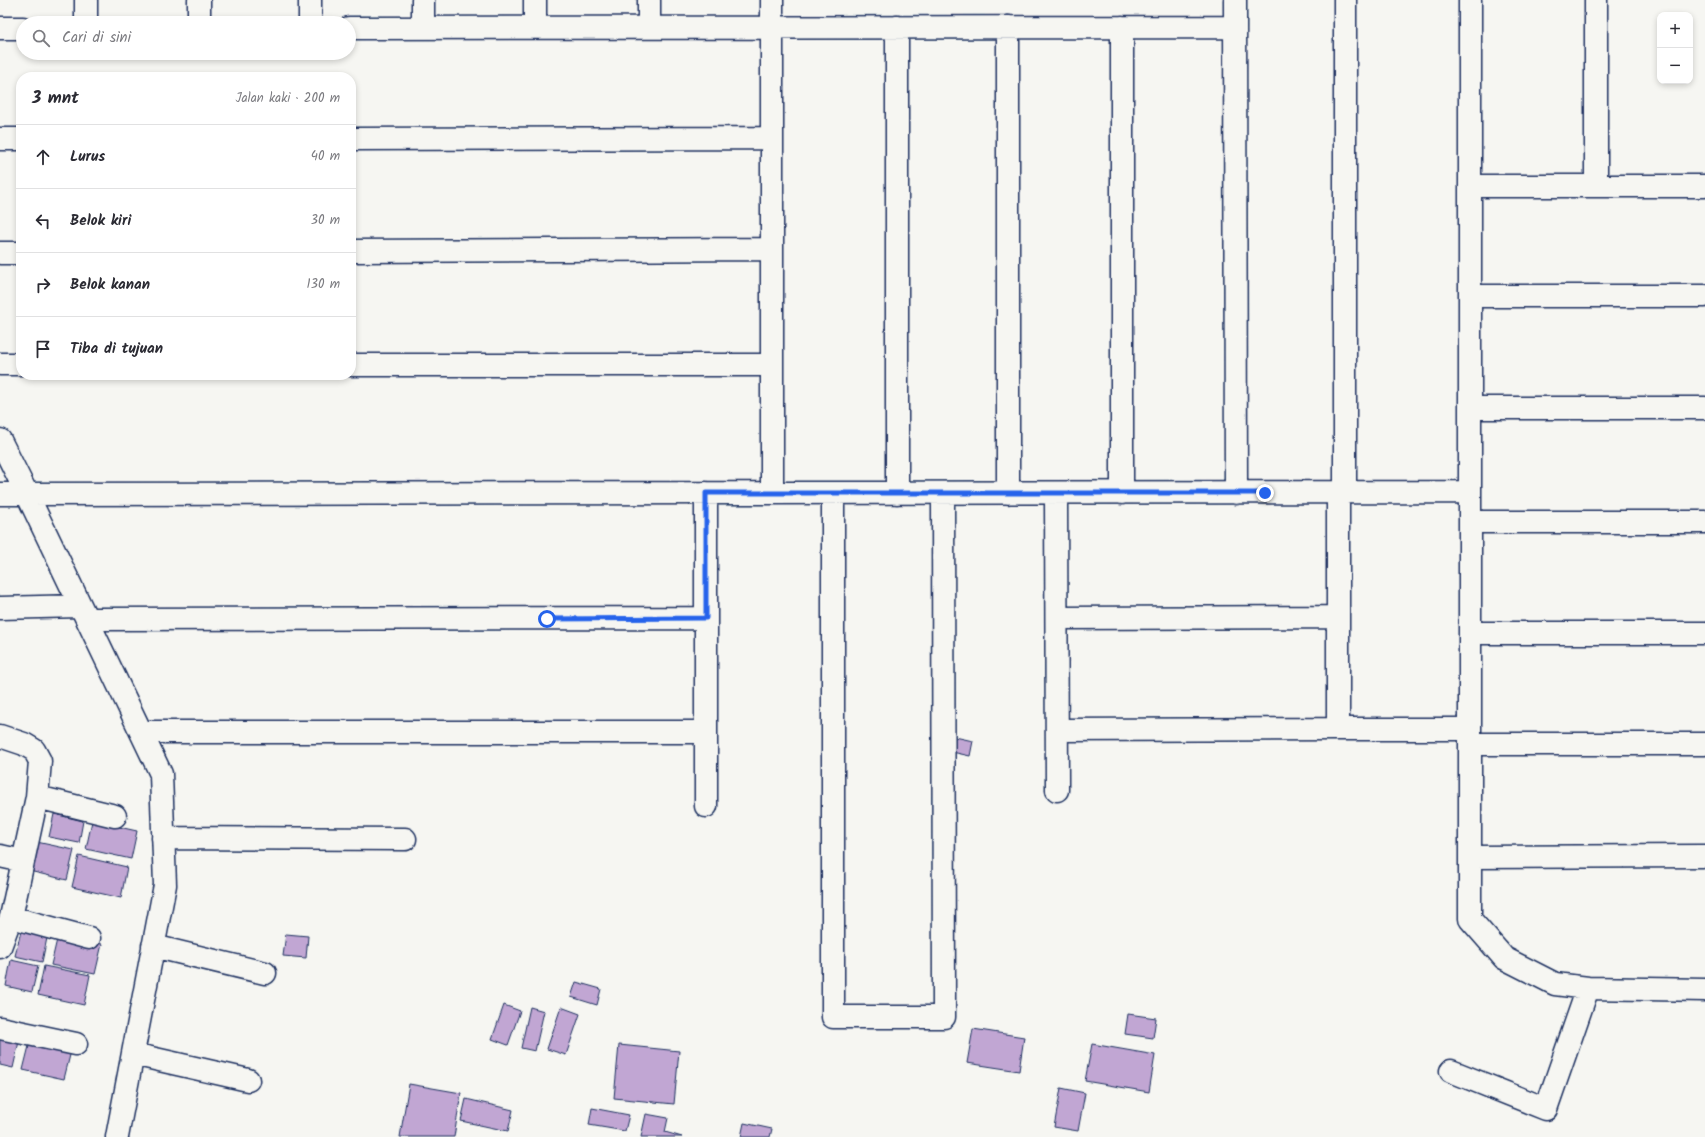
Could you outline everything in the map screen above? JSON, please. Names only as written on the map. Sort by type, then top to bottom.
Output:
[{"type":"street","points":[[86,0],[86,16]]},
{"type":"street","points":[[199,0],[199,16]]},
{"type":"street","points":[[310,0],[310,16]]},
{"type":"street","points":[[423,0],[423,28]]},
{"type":"street","points":[[535,0],[535,27]]},
{"type":"street","points":[[649,0],[649,27]]},
{"type":"street","points":[[772,0],[772,493]]},
{"type":"street","points":[[1235,0],[1236,493]]},
{"type":"street","points":[[1338,729],[1338,617],[1342,493],[1345,0]]},
{"type":"street","points":[[1470,0],[1470,919],[1504,958],[1555,984],[1588,988],[1705,990]]},
{"type":"street","points":[[1596,0],[1596,186]]},
{"type":"street","points":[[897,27],[898,493]]},
{"type":"street","points":[[1008,27],[1008,493]]},
{"type":"street","points":[[1122,27],[1122,493]]},
{"type":"street","points":[[356,28],[1235,27]]},
{"type":"street","points":[[0,28],[16,28]]},
{"type":"street","points":[[356,139],[772,138]]},
{"type":"street","points":[[0,139],[16,139]]},
{"type":"street","points":[[1470,186],[1705,186]]},
{"type":"street","points":[[356,251],[772,249]]},
{"type":"street","points":[[0,253],[16,252]]},
{"type":"street","points":[[1470,296],[1705,296]]},
{"type":"street","points":[[0,364],[16,364]]},
{"type":"street","points":[[356,365],[772,365]]},
{"type":"street","points":[[1470,408],[1705,408]]},
{"type":"street","points":[[0,440],[161,774],[165,885],[117,1137]]},
{"type":"street","points":[[0,494],[1470,492]]},
{"type":"street","points":[[706,493],[706,806]]},
{"type":"street","points":[[833,493],[833,1017],[944,1017],[943,493]]},
{"type":"street","points":[[1056,493],[1057,790]]},
{"type":"street","points":[[1470,522],[1705,522]]},
{"type":"street","points":[[0,608],[83,613],[706,618]]},
{"type":"street","points":[[1057,618],[1338,617]]},
{"type":"street","points":[[1470,634],[1705,633]]},
{"type":"street","points":[[1057,730],[1338,729],[1470,737],[1705,744]]},
{"type":"street","points":[[142,732],[706,732]]},
{"type":"street","points":[[0,736],[24,744],[34,750],[40,761],[37,797],[11,917],[0,947]]},
{"type":"street","points":[[37,797],[115,816]]},
{"type":"street","points":[[163,838],[405,839]]},
{"type":"street","points":[[0,856],[23,861]]},
{"type":"street","points":[[1470,857],[1705,856]]},
{"type":"street","points":[[11,917],[89,938]]},
{"type":"street","points":[[153,946],[265,973]]},
{"type":"street","points":[[1451,1071],[1546,1109],[1588,988]]},
{"type":"street","points":[[0,1028],[76,1044]]},
{"type":"street","points":[[133,1054],[248,1080]]},
{"type":"building","points":[[955,737],[973,741],[970,756],[952,752]]},
{"type":"building","points":[[54,814],[83,821],[79,843],[49,837]]},
{"type":"building","points":[[92,821],[137,831],[131,859],[86,849]]},
{"type":"building","points":[[32,841],[74,850],[67,880],[25,870]]},
{"type":"building","points":[[79,856],[127,867],[121,898],[72,887]]},
{"type":"building","points":[[22,927],[48,933],[42,962],[15,956]]},
{"type":"building","points":[[286,934],[308,936],[306,958],[283,956]]},
{"type":"building","points":[[58,935],[102,944],[95,974],[51,965]]},
{"type":"building","points":[[11,960],[38,966],[32,992],[6,986]]},
{"type":"building","points":[[44,966],[90,975],[84,1005],[38,995]]},
{"type":"building","points":[[576,982],[601,989],[597,1005],[571,997]]},
{"type":"building","points":[[504,1005],[520,1011],[508,1045],[492,1039]]},
{"type":"building","points":[[530,1007],[544,1011],[535,1051],[521,1048]]},
{"type":"building","points":[[561,1007],[580,1014],[566,1055],[547,1049]]},
{"type":"building","points":[[1128,1014],[1156,1018],[1153,1038],[1125,1034]]},
{"type":"building","points":[[973,1029],[1024,1037],[1019,1071],[967,1063]]},
{"type":"building","points":[[0,1032],[20,1037],[13,1068],[0,1065]]},
{"type":"building","points":[[30,1042],[71,1051],[64,1079],[23,1070]]},
{"type":"building","points":[[1092,1044],[1155,1055],[1149,1092],[1085,1081]]},
{"type":"building","points":[[619,1045],[679,1051],[674,1104],[614,1098]]},
{"type":"building","points":[[409,1084],[461,1093],[454,1137],[400,1137]]},
{"type":"building","points":[[1061,1088],[1085,1093],[1078,1131],[1054,1127]]},
{"type":"building","points":[[466,1099],[513,1110],[508,1131],[461,1121]]},
{"type":"building","points":[[592,1108],[629,1115],[625,1131],[589,1125]]},
{"type":"building","points":[[646,1114],[668,1118],[665,1132],[682,1137],[641,1137]]},
{"type":"building","points":[[744,1123],[772,1129],[770,1137],[741,1137]]},
{"type":"route","points":[[547,619],[706,618],[706,493],[1265,493]]}]
